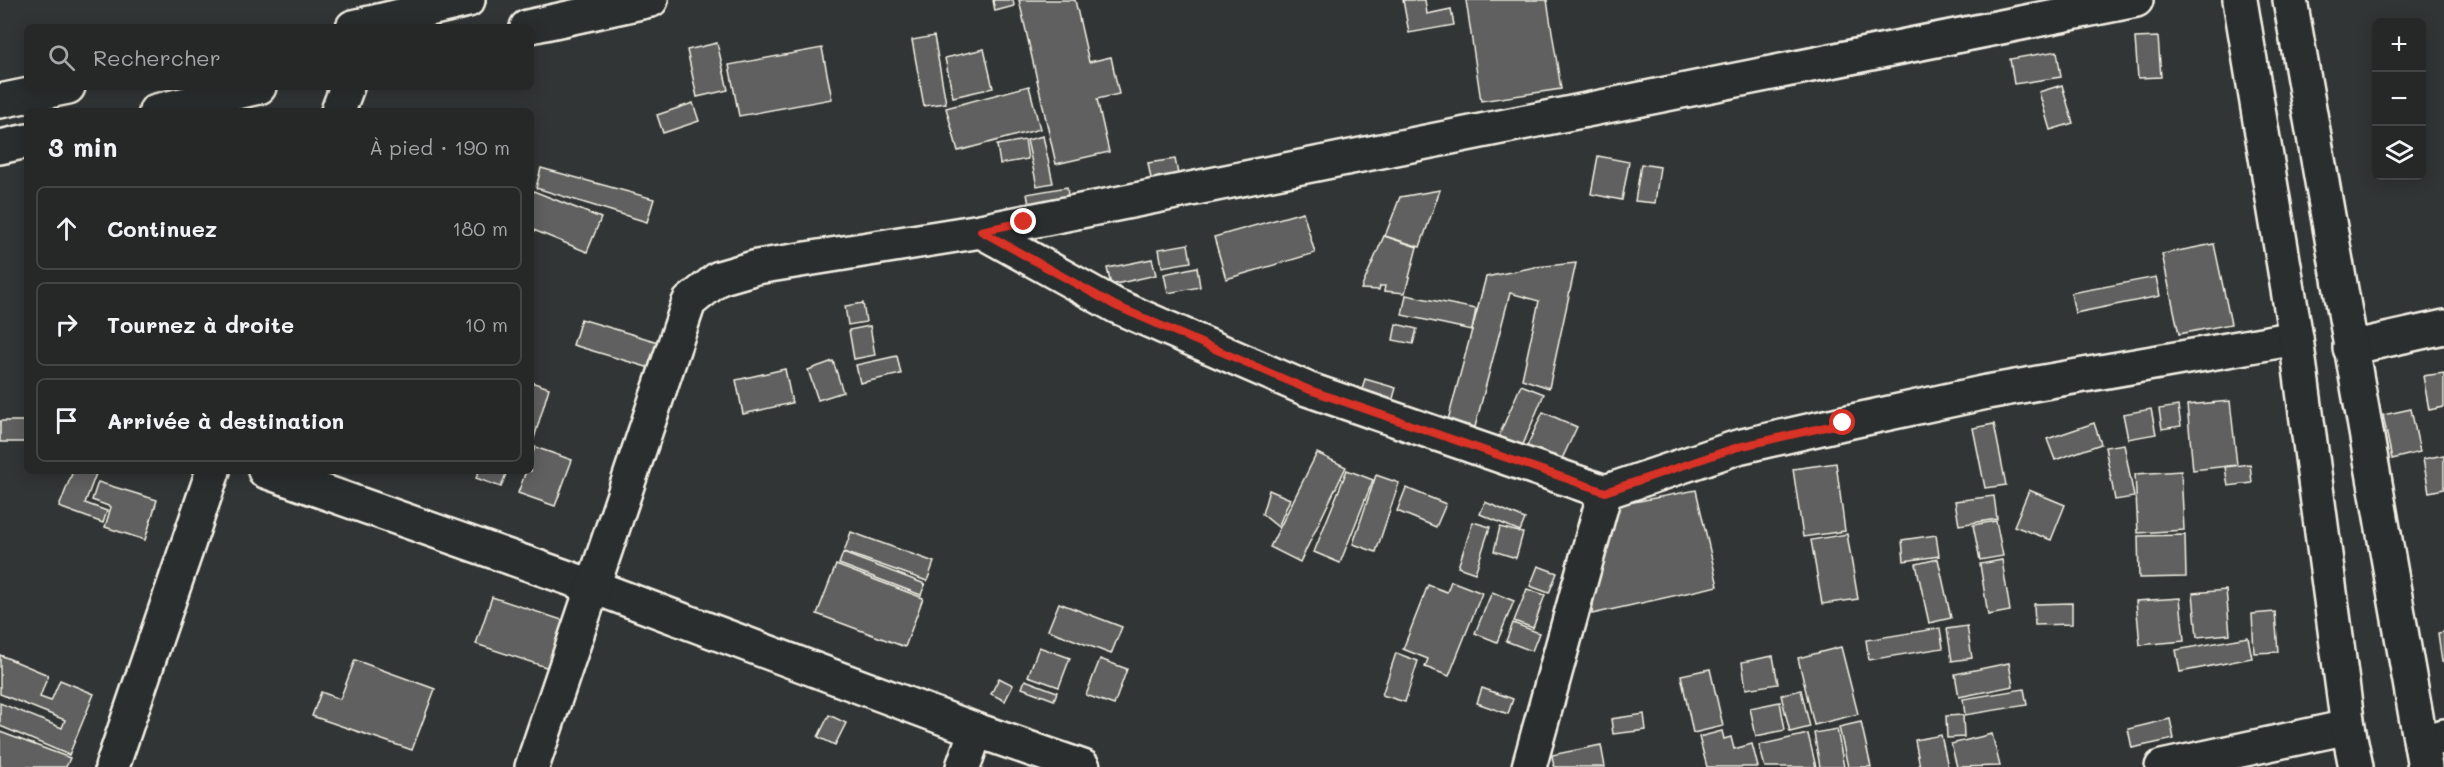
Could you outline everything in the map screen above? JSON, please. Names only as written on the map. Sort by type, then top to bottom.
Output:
[{"type":"street","points":[[371,24],[468,0]]},
{"type":"street","points":[[534,25],[651,0]]},
{"type":"street","points":[[532,767],[689,302],[720,278],[757,267],[981,231],[2136,0]]},
{"type":"street","points":[[2240,0],[2296,338],[2348,728],[2356,767]]},
{"type":"street","points":[[2290,0],[2350,348],[2430,749]]},
{"type":"street","points":[[0,101],[53,90]]},
{"type":"street","points":[[169,108],[246,90]]},
{"type":"street","points":[[339,108],[346,90]]},
{"type":"street","points":[[0,147],[24,142]]},
{"type":"street","points":[[981,231],[1116,306],[1307,389],[1605,492],[1738,447],[1854,421],[1987,392],[2296,338]]},
{"type":"street","points":[[2350,348],[2444,327]]},
{"type":"street","points":[[111,767],[212,474]]},
{"type":"street","points":[[274,474],[594,587],[976,730],[1083,767]]},
{"type":"street","points":[[1530,767],[1605,492]]},
{"type":"street","points":[[2162,767],[2348,728]]},
{"type":"street","points":[[963,767],[976,730]]},
{"type":"building","points":[[993,0],[1013,0],[1014,6],[995,11]]},
{"type":"building","points":[[1019,0],[1075,0],[1089,62],[1111,57],[1119,94],[1097,99],[1109,152],[1056,164]]},
{"type":"building","points":[[1403,0],[1425,0],[1427,14],[1451,9],[1454,25],[1409,33]]},
{"type":"building","points":[[1466,0],[1547,0],[1561,89],[1481,101]]},
{"type":"building","points":[[934,36],[946,103],[924,106],[912,40]]},
{"type":"building","points":[[2158,37],[2161,77],[2138,78],[2135,38]]},
{"type":"building","points":[[717,43],[728,90],[697,97],[687,50]]},
{"type":"building","points":[[822,48],[832,99],[739,116],[729,65]]},
{"type":"building","points":[[984,49],[993,88],[953,97],[945,58]]},
{"type":"building","points":[[2057,51],[2061,77],[2014,84],[2010,59]]},
{"type":"building","points":[[2062,85],[2073,123],[2050,130],[2039,92]]},
{"type":"building","points":[[1029,86],[1040,129],[958,151],[946,108]]},
{"type":"building","points":[[693,103],[699,121],[663,133],[657,115]]},
{"type":"building","points":[[1043,136],[1053,183],[1037,186],[1027,140]]},
{"type":"building","points":[[1025,140],[1028,159],[1000,164],[997,145]]},
{"type":"building","points":[[1598,156],[1629,162],[1622,200],[1591,194]]},
{"type":"building","points":[[1175,159],[1178,174],[1151,179],[1148,163]]},
{"type":"building","points":[[1641,164],[1660,167],[1655,203],[1635,201]]},
{"type":"building","points":[[541,168],[654,199],[647,222],[536,188]]},
{"type":"building","points":[[1067,187],[1069,202],[1030,209],[1027,194]]},
{"type":"building","points":[[1440,190],[1420,247],[1385,236],[1400,197]]},
{"type":"building","points":[[534,191],[601,218],[587,252],[534,230]]},
{"type":"building","points":[[1303,212],[1315,253],[1226,279],[1214,237]]},
{"type":"building","points":[[1384,236],[1417,247],[1405,293],[1384,291],[1385,286],[1380,286],[1379,290],[1361,289]]},
{"type":"building","points":[[1188,244],[1191,262],[1162,267],[1159,249]]},
{"type":"building","points":[[2214,244],[2231,324],[2179,334],[2162,254]]},
{"type":"building","points":[[1152,259],[1156,275],[1111,285],[1107,268]]},
{"type":"building","points":[[1576,263],[1549,388],[1522,379],[1539,301],[1510,293],[1475,427],[1448,420],[1486,277],[1535,267]]},
{"type":"building","points":[[1197,267],[1200,287],[1168,293],[1164,274]]},
{"type":"building","points":[[2156,277],[2160,296],[2075,313],[2071,293]]},
{"type":"building","points":[[1406,295],[1476,309],[1472,330],[1402,315]]},
{"type":"building","points":[[863,303],[866,322],[848,325],[845,306]]},
{"type":"building","points":[[581,319],[658,342],[650,368],[573,345]]},
{"type":"building","points":[[1396,324],[1417,329],[1413,344],[1393,340]]},
{"type":"building","points":[[870,326],[875,355],[854,359],[849,330]]},
{"type":"building","points":[[897,356],[901,374],[860,383],[856,365]]},
{"type":"building","points":[[833,361],[843,392],[818,400],[808,370]]},
{"type":"building","points":[[785,369],[792,403],[743,414],[736,380]]},
{"type":"building","points":[[2444,373],[2444,407],[2429,410],[2423,376]]},
{"type":"building","points":[[1365,379],[1396,388],[1389,412],[1358,404]]},
{"type":"building","points":[[534,383],[549,388],[534,439]]},
{"type":"building","points":[[1521,385],[1544,394],[1522,447],[1498,438]]},
{"type":"building","points":[[2230,401],[2237,465],[2193,470],[2187,405]]},
{"type":"building","points":[[2178,406],[2181,426],[2162,429],[2159,409]]},
{"type":"building","points":[[2151,409],[2156,434],[2128,439],[2123,414]]},
{"type":"building","points":[[2411,409],[2420,452],[2392,459],[2383,415]]},
{"type":"building","points":[[1543,412],[1577,427],[1560,463],[1526,448]]},
{"type":"building","points":[[0,421],[24,421],[24,442],[0,442]]},
{"type":"building","points":[[2094,423],[2101,444],[2055,460],[2047,439]]},
{"type":"building","points":[[1994,424],[2006,485],[1985,488],[1973,428]]},
{"type":"building","points":[[2124,444],[2134,497],[2115,500],[2105,447]]},
{"type":"building","points":[[535,447],[572,460],[555,506],[518,493],[525,474],[534,474]]},
{"type":"building","points":[[1317,453],[1346,467],[1300,562],[1270,547]]},
{"type":"building","points":[[2444,455],[2444,489],[2429,492],[2423,459]]},
{"type":"building","points":[[1836,463],[1845,531],[1803,537],[1793,469]]},
{"type":"building","points":[[2250,464],[2252,483],[2228,486],[2225,467]]},
{"type":"building","points":[[1347,470],[1373,480],[1340,563],[1314,552]]},
{"type":"building","points":[[2181,471],[2184,530],[2138,533],[2135,474]]},
{"type":"building","points":[[72,474],[96,474],[85,503],[107,511],[103,523],[59,507]]},
{"type":"building","points":[[478,474],[506,474],[501,487],[476,478]]},
{"type":"building","points":[[1376,475],[1399,483],[1376,552],[1353,544]]},
{"type":"building","points":[[98,482],[157,500],[145,540],[105,527],[111,507],[92,500]]},
{"type":"building","points":[[1406,488],[1446,504],[1436,527],[1397,511]]},
{"type":"building","points":[[1269,490],[1290,499],[1278,527],[1262,514]]},
{"type":"building","points":[[1696,490],[1718,586],[1592,614],[1603,508]]},
{"type":"building","points":[[2029,490],[2065,505],[2051,540],[2014,526]]},
{"type":"building","points":[[1994,496],[1997,519],[1959,525],[1955,501]]},
{"type":"building","points":[[1485,502],[1525,519],[1520,531],[1480,514]]},
{"type":"building","points":[[1996,521],[2003,556],[1980,560],[1973,525]]},
{"type":"building","points":[[1473,522],[1490,527],[1475,573],[1458,567]]},
{"type":"building","points":[[1500,527],[1523,533],[1516,558],[1494,551]]},
{"type":"building","points":[[851,532],[934,562],[927,581],[844,552]]},
{"type":"building","points":[[1847,534],[1858,599],[1822,604],[1811,540]]},
{"type":"building","points":[[1936,535],[1939,556],[1904,561],[1902,540]]},
{"type":"building","points":[[2185,535],[2186,577],[2139,578],[2138,536]]},
{"type":"building","points":[[843,553],[925,584],[921,595],[839,564]]},
{"type":"building","points":[[1938,559],[1951,618],[1929,623],[1916,564]]},
{"type":"building","points":[[2002,560],[2010,611],[1988,615],[1980,564]]},
{"type":"building","points":[[836,565],[923,598],[905,647],[817,614]]},
{"type":"building","points":[[1538,566],[1557,573],[1549,593],[1530,586]]},
{"type":"building","points":[[1451,581],[1482,593],[1449,676],[1425,667],[1428,659],[1403,649],[1428,585],[1447,592]]},
{"type":"building","points":[[1527,589],[1545,595],[1533,628],[1514,621]]},
{"type":"building","points":[[2226,590],[2230,634],[2197,637],[2193,593]]},
{"type":"building","points":[[1492,592],[1514,601],[1497,642],[1475,633]]},
{"type":"building","points":[[492,597],[568,622],[558,671],[476,644]]},
{"type":"building","points":[[2180,598],[2184,641],[2140,645],[2136,601]]},
{"type":"building","points":[[1059,603],[1122,627],[1111,654],[1048,630]]},
{"type":"building","points":[[2072,603],[2072,624],[2035,625],[2034,604]]},
{"type":"building","points":[[2275,612],[2278,652],[2254,653],[2252,614]]},
{"type":"building","points":[[1513,623],[1539,633],[1532,651],[1506,641]]},
{"type":"building","points":[[1967,626],[1972,658],[1952,661],[1947,629]]},
{"type":"building","points":[[1940,628],[1943,648],[1869,660],[1866,640]]},
{"type":"building","points":[[2444,632],[2444,662],[2442,662],[2438,633]]},
{"type":"building","points":[[2248,637],[2252,658],[2180,672],[2176,650]]},
{"type":"building","points":[[1039,647],[1070,658],[1059,687],[1028,676]]},
{"type":"building","points":[[1841,647],[1858,714],[1814,725],[1798,658]]},
{"type":"building","points":[[1396,653],[1418,661],[1405,702],[1382,695]]},
{"type":"building","points":[[0,655],[48,675],[40,697],[51,701],[60,680],[94,694],[69,755],[0,726],[0,703],[62,728],[65,720],[0,694]]},
{"type":"building","points":[[1773,656],[1778,684],[1746,689],[1742,662]]},
{"type":"building","points":[[1100,659],[1127,669],[1114,705],[1086,695]]},
{"type":"building","points":[[355,660],[435,689],[412,750],[312,716],[321,692],[340,699]]},
{"type":"building","points":[[2009,663],[2013,686],[1959,697],[1955,674]]},
{"type":"building","points":[[1710,669],[1723,726],[1693,733],[1681,675]]},
{"type":"building","points":[[999,678],[1013,685],[1005,701],[991,694]]},
{"type":"building","points":[[1025,680],[1057,692],[1054,700],[1022,688]]},
{"type":"building","points":[[1482,688],[1513,699],[1508,714],[1477,703]]},
{"type":"building","points":[[2024,689],[2027,705],[1965,715],[1963,699]]},
{"type":"building","points":[[1801,690],[1810,727],[1790,732],[1781,695]]},
{"type":"building","points":[[1780,702],[1785,730],[1756,736],[1750,708]]},
{"type":"building","points":[[1644,714],[1646,730],[1613,734],[1611,719]]},
{"type":"building","points":[[829,715],[846,723],[835,745],[818,737]]},
{"type":"building","points":[[1963,715],[1964,737],[1947,738],[1946,716]]},
{"type":"building","points":[[2170,719],[2174,739],[2132,748],[2128,729]]},
{"type":"building","points":[[1861,722],[1871,767],[1848,767],[1839,727]]},
{"type":"building","points":[[1837,729],[1844,767],[1820,767],[1814,733]]},
{"type":"building","points":[[1722,731],[1724,739],[1731,737],[1734,749],[1752,744],[1758,767],[1707,767],[1699,737]]},
{"type":"building","points":[[0,732],[70,758],[66,767],[0,767]]},
{"type":"building","points":[[1808,734],[1816,767],[1765,767],[1759,745]]},
{"type":"building","points":[[1992,734],[2000,766],[1957,767],[1951,744]]},
{"type":"building","points":[[1941,735],[1948,767],[1920,767],[1915,740]]},
{"type":"building","points":[[1601,745],[1605,767],[1554,767],[1552,755]]},
{"type":"route","points":[[1024,222],[981,231],[1116,306],[1307,389],[1396,422],[1605,492],[1738,447],[1843,423]]}]
